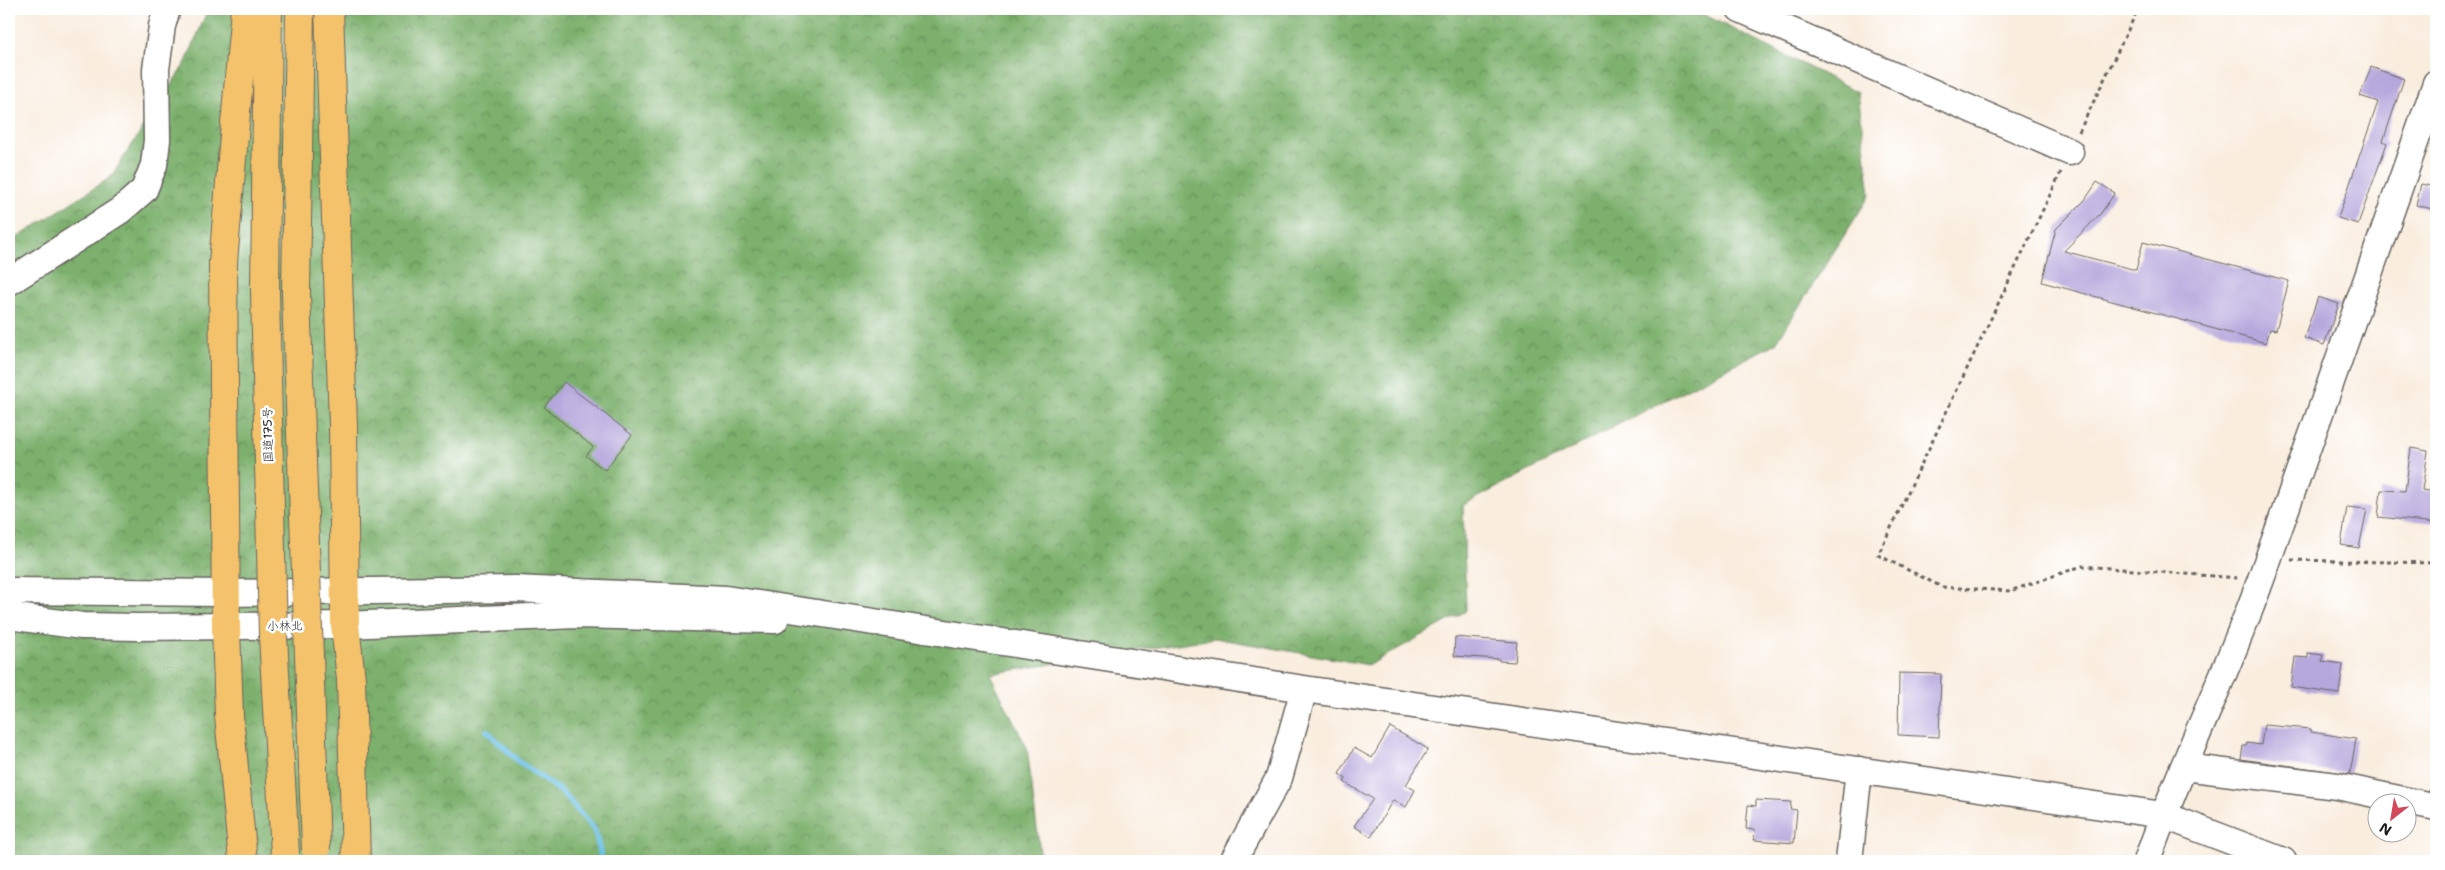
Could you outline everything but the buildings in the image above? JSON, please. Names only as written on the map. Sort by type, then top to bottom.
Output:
[{"type":"highway","points":[[243,861],[229,716],[226,627],[223,263],[245,9]]},
{"type":"highway","name":"国道175号","points":[[268,9],[265,292],[273,636],[285,858]]},
{"type":"highway","points":[[300,9],[296,294],[317,855]]},
{"type":"highway","points":[[329,9],[343,425],[345,624],[352,679],[356,861]]},
{"type":"street","points":[[9,282],[121,210],[144,190],[154,165],[157,140],[156,69],[162,26],[167,9]]},
{"type":"street","points":[[1740,9],[2070,152]]},
{"type":"street","points":[[2147,861],[2163,815],[2184,768],[2264,569],[2436,83]]},
{"type":"street","points":[[9,591],[225,593],[515,589],[663,594],[726,599],[1304,689],[2163,815],[2284,861]]},
{"type":"street","name":"小林北","points":[[9,616],[82,626],[226,627],[577,615],[888,624]]},
{"type":"street","points":[[1233,861],[1279,778],[1304,689]]},
{"type":"street","points":[[2184,768],[2338,786],[2436,807]]},
{"type":"street","points":[[1849,861],[1859,770]]},
{"type":"path","points":[[2138,9],[1878,555],[1942,587],[2010,591],[2082,566],[2264,569],[2436,564]]},
{"type":"green space","points":[[208,9],[1693,9],[1858,92],[1870,195],[1776,343],[1463,505],[1466,611],[1369,665],[1215,638],[990,674],[1027,748],[1041,861],[9,861],[9,243],[111,177],[186,62]]},
{"type":"waterway","points":[[487,731],[519,762],[562,792],[595,831],[602,861]]}]
